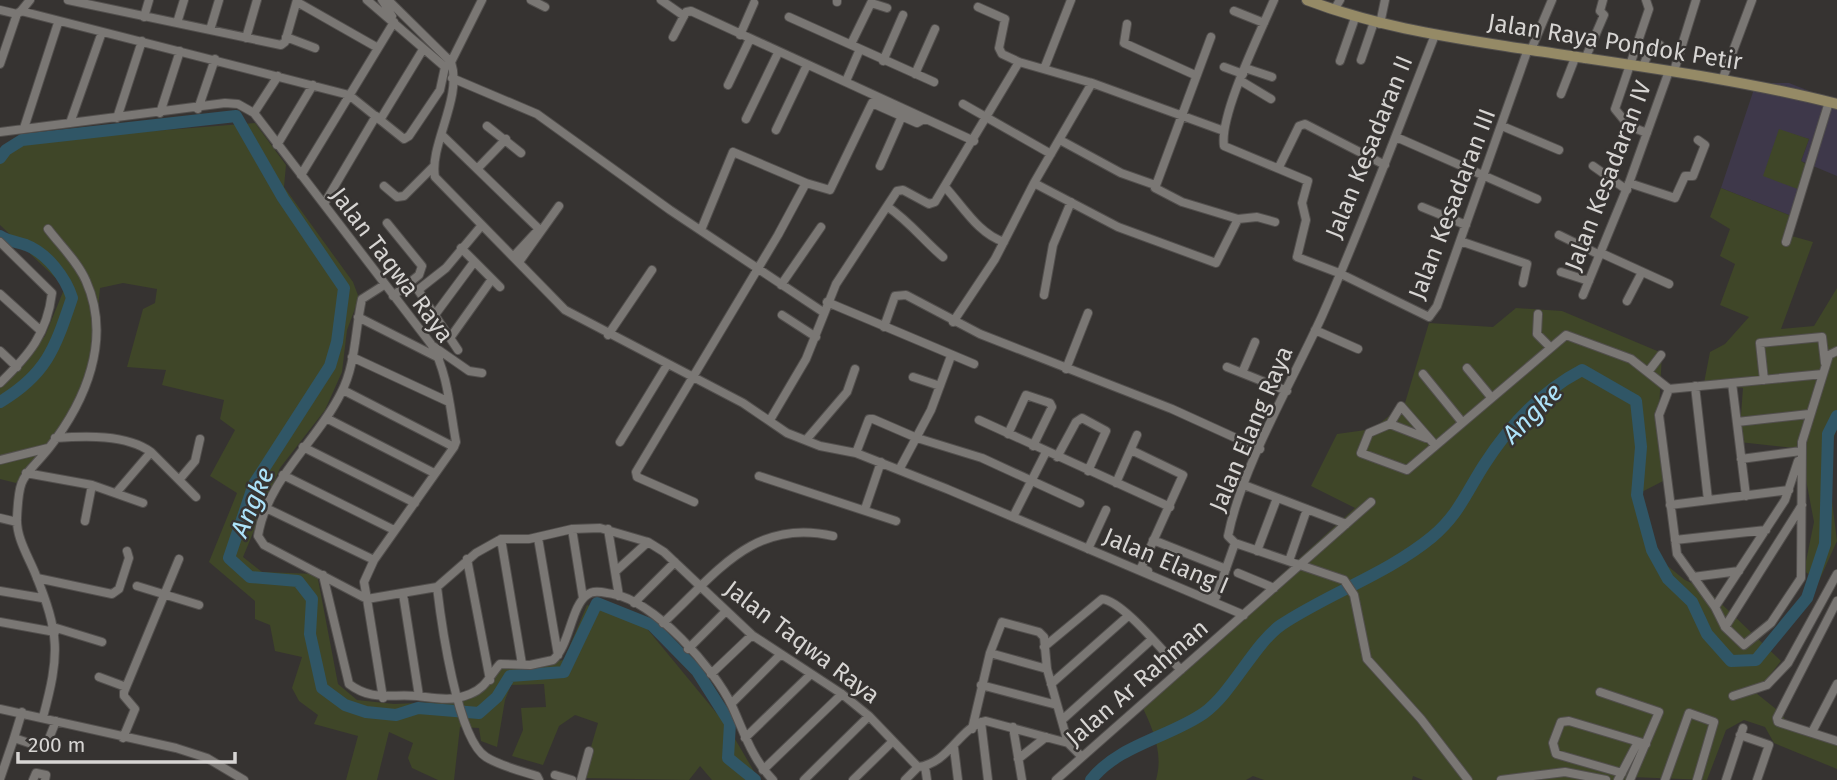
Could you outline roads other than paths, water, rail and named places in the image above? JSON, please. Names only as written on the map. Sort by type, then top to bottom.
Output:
[{"type":"main road","name":"Jalan Raya Pondok Petir","points":[[1307,0],[1355,18],[1435,35],[1723,78],[1833,103]]},
{"type":"street","points":[[0,64],[19,12],[30,0]]},
{"type":"street","points":[[68,0],[281,45],[297,1],[378,48]]},
{"type":"street","points":[[110,10],[113,0]]},
{"type":"street","points":[[144,17],[149,0]]},
{"type":"street","points":[[177,23],[184,0]]},
{"type":"street","points":[[210,30],[219,0]]},
{"type":"street","points":[[246,38],[257,0]]},
{"type":"street","points":[[367,0],[394,22],[422,51],[448,64]]},
{"type":"street","points":[[382,0],[394,22]]},
{"type":"street","points":[[384,186],[397,197],[404,196],[433,167],[443,136],[453,78],[448,64],[388,0]]},
{"type":"street","points":[[398,9],[404,0]]},
{"type":"street","points":[[0,10],[142,41],[349,95],[404,139],[409,136],[440,90],[448,64],[482,0]]},
{"type":"street","points":[[530,0],[545,7]]},
{"type":"street","points":[[661,0],[684,16]]},
{"type":"street","points":[[1044,69],[1071,0]]},
{"type":"street","points":[[1274,0],[1243,74],[1224,131],[1226,147],[1279,167],[1308,182],[1302,203],[1306,220],[1296,256],[1339,273]]},
{"type":"street","points":[[1334,10],[1340,0]]},
{"type":"street","points":[[1362,60],[1385,0]]},
{"type":"street","name":"Jalan Kesadaran III","points":[[1339,273],[1432,316],[1529,50],[1552,0]]},
{"type":"street","points":[[1560,94],[1604,15],[1600,11],[1603,0]]},
{"type":"street","points":[[1645,0],[1649,9],[1615,111],[1629,126],[1647,133]]},
{"type":"street","name":"Jalan Kesadaran IV","points":[[1583,295],[1628,186],[1696,0]]},
{"type":"street","points":[[1723,78],[1752,0]]},
{"type":"street","points":[[740,35],[754,3]]},
{"type":"street","points":[[846,81],[871,3],[887,8]]},
{"type":"street","points":[[978,7],[1005,19],[1000,51],[1019,62],[1092,83],[1224,131]]},
{"type":"street","points":[[673,37],[684,16],[691,11],[974,141]]},
{"type":"street","points":[[1234,11],[1264,23]]},
{"type":"street","points":[[883,61],[903,15]]},
{"type":"street","points":[[789,17],[934,82]]},
{"type":"street","points":[[1340,61],[1355,18]]},
{"type":"street","points":[[301,175],[394,22]]},
{"type":"street","points":[[24,128],[58,23]]},
{"type":"street","points":[[1127,24],[1124,43],[1195,75]]},
{"type":"street","points":[[915,74],[935,29]]},
{"type":"street","points":[[70,123],[102,32]]},
{"type":"street","name":"Jalan Kesadaran II","points":[[1339,273],[1385,165],[1435,35]]},
{"type":"street","points":[[286,37],[315,48]]},
{"type":"street","points":[[1211,37],[1155,185],[1158,193],[1238,219],[1257,217],[1275,222]]},
{"type":"street","points":[[728,85],[750,39]]},
{"type":"street","points":[[117,118],[142,41]]},
{"type":"street","points":[[1643,66],[1648,52],[1660,46]]},
{"type":"street","points":[[160,113],[180,51]]},
{"type":"street","points":[[324,204],[422,51]]},
{"type":"street","points":[[746,119],[778,52]]},
{"type":"street","points":[[198,109],[215,59]]},
{"type":"street","points":[[770,420],[816,337],[827,302],[859,245],[898,190],[929,204],[946,188],[1019,62]]},
{"type":"street","points":[[776,130],[807,65]]},
{"type":"street","points":[[1224,67],[1243,74],[1272,77]]},
{"type":"street","points":[[1243,74],[1271,99]]},
{"type":"street","points":[[0,132],[198,109],[231,102],[254,113],[278,76]]},
{"type":"street","points":[[453,78],[537,114],[780,285],[823,312]]},
{"type":"street","points":[[953,322],[1004,242],[1034,183],[1092,83]]},
{"type":"street","points":[[277,145],[313,85]]},
{"type":"street","points":[[701,230],[733,152],[806,183],[830,190],[872,103],[918,123],[924,119]]},
{"type":"street","points":[[1786,242],[1833,103]]},
{"type":"street","points":[[963,104],[1051,154]]},
{"type":"street","name":"Jalan Taqwa Raya","points":[[254,113],[431,344],[439,358],[449,402],[456,442],[453,447]]},
{"type":"street","points":[[880,166],[902,116]]},
{"type":"street","points":[[1279,167],[1299,126],[1305,124],[1385,165]]},
{"type":"street","points":[[487,126],[521,153]]},
{"type":"street","points":[[1502,126],[1559,149]]},
{"type":"street","points":[[443,136],[539,229],[517,259]]},
{"type":"street","points":[[1396,137],[1537,199]]},
{"type":"street","points":[[478,168],[506,139]]},
{"type":"street","points":[[1060,140],[1121,173],[1155,185]]},
{"type":"street","points":[[1593,166],[1628,186],[1671,198],[1678,195],[1685,176],[1693,176],[1704,146],[1698,140]]},
{"type":"street","name":"Jalan Elang I","points":[[433,167],[435,177],[443,187],[565,310],[608,335],[770,420],[787,433],[856,453],[899,470],[1244,615]]},
{"type":"street","points":[[694,502],[637,477],[635,472],[693,379],[806,183]]},
{"type":"street","points":[[1034,183],[1118,227],[1213,263],[1225,248],[1238,219]]},
{"type":"street","points":[[946,188],[977,220],[985,235],[1004,242]]},
{"type":"street","points":[[1044,295],[1053,245],[1071,202]]},
{"type":"street","points":[[517,259],[559,206]]},
{"type":"street","points":[[888,207],[910,222],[918,237],[943,257]]},
{"type":"street","points":[[1422,207],[1466,225]]},
{"type":"street","points":[[387,223],[422,266],[419,275],[393,296]]},
{"type":"street","points":[[457,350],[420,296],[419,288],[446,268],[482,225]]},
{"type":"street","points":[[780,285],[821,227]]},
{"type":"street","points":[[43,718],[56,660],[54,629],[17,522],[20,485],[26,473],[49,448],[88,386],[96,309],[85,278],[48,229]]},
{"type":"street","points":[[1559,235],[1669,284]]},
{"type":"street","points":[[1460,241],[1527,264],[1523,283]]},
{"type":"street","points":[[0,242],[52,293],[50,312],[36,347],[0,383]]},
{"type":"street","points":[[461,248],[500,287]]},
{"type":"street","points":[[434,316],[474,262]]},
{"type":"street","points":[[608,335],[652,270]]},
{"type":"street","points":[[1561,272],[1589,281]]},
{"type":"street","points":[[1626,301],[1642,272]]},
{"type":"street","name":"Jalan Elang Raya","points":[[1339,273],[1244,485],[1228,536],[1235,543],[1339,577],[1348,584],[1354,595],[1367,659],[1421,719],[1468,780]]},
{"type":"street","points":[[450,338],[492,279]]},
{"type":"street","points":[[384,285],[364,295],[343,390],[328,419],[283,475],[259,531],[260,541],[367,599],[437,587],[457,702],[465,723],[486,757],[537,776],[539,780]]},
{"type":"street","points":[[884,327],[895,296],[899,293],[953,322],[1172,409],[1260,449]]},
{"type":"street","points":[[0,294],[41,331]]},
{"type":"street","points":[[827,302],[951,356],[974,363]]},
{"type":"street","points":[[1066,369],[1088,313]]},
{"type":"street","points":[[1538,314],[1537,334],[1550,347]]},
{"type":"street","points":[[782,315],[816,337]]},
{"type":"street","points":[[358,317],[439,358]]},
{"type":"street","points":[[1315,330],[1358,349]]},
{"type":"street","points":[[1432,442],[1401,406],[1390,424],[1369,433],[1361,453],[1406,470],[1432,442],[1462,422],[1566,335],[1631,359],[1669,389],[1764,380],[1824,370]]},
{"type":"street","points":[[1764,380],[1760,343],[1822,337],[1824,370]]},
{"type":"street","points":[[1242,373],[1255,342]]},
{"type":"street","points":[[431,344],[464,369],[482,373]]},
{"type":"street","points":[[0,351],[17,367]]},
{"type":"street","points":[[1715,607],[1789,490],[1801,455],[1809,414],[1829,355],[1837,351]]},
{"type":"street","points":[[1648,372],[1661,355]]},
{"type":"street","points":[[352,356],[449,402]]},
{"type":"street","points":[[899,470],[917,438],[951,356]]},
{"type":"street","points":[[620,442],[667,365]]},
{"type":"street","points":[[1227,367],[1287,391]]},
{"type":"street","points":[[1467,368],[1491,397]]},
{"type":"street","points":[[806,440],[847,392],[855,369]]},
{"type":"street","points":[[1423,374],[1462,422]]},
{"type":"street","points":[[913,377],[940,386]]},
{"type":"street","points":[[1732,383],[1746,496]]},
{"type":"street","points":[[1695,386],[1708,500]]},
{"type":"street","points":[[1669,389],[1659,415],[1676,554],[1715,607],[1725,627],[1744,645],[1770,623],[1799,582],[1801,455]]},
{"type":"street","points":[[343,390],[453,447],[374,560],[364,582],[383,698]]},
{"type":"street","points":[[1008,434],[1027,394],[1051,403],[1052,407],[1033,446]]},
{"type":"street","points":[[1737,422],[1809,414]]},
{"type":"street","points":[[856,453],[871,418],[917,438],[982,458],[1080,503]]},
{"type":"street","points":[[1058,457],[1076,422],[1082,418],[1106,431],[1088,471]]},
{"type":"street","points":[[328,419],[434,473]]},
{"type":"street","points":[[979,420],[1170,507]]},
{"type":"street","points":[[1390,424],[1432,442]]},
{"type":"street","points":[[1116,483],[1137,435]]},
{"type":"street","points":[[55,438],[111,439],[143,446],[196,497]]},
{"type":"street","points":[[179,480],[195,461],[200,439]]},
{"type":"street","points":[[303,447],[415,503]]},
{"type":"street","points":[[0,460],[49,448]]},
{"type":"street","points":[[1130,450],[1182,473],[1170,507],[1141,568],[1216,597],[1235,543]]},
{"type":"street","points":[[116,494],[151,452]]},
{"type":"street","points":[[1013,517],[1046,452]]},
{"type":"street","points":[[1741,458],[1801,455]]},
{"type":"street","points":[[865,509],[881,463]]},
{"type":"street","points":[[26,473],[92,485],[143,503]]},
{"type":"street","points":[[283,475],[394,530]]},
{"type":"street","points":[[759,476],[896,521]]},
{"type":"street","points":[[85,522],[92,485]]},
{"type":"street","points":[[1244,485],[1346,524]]},
{"type":"street","points":[[1671,505],[1789,490]]},
{"type":"street","points":[[1257,551],[1277,498]]},
{"type":"street","points":[[1244,615],[1371,502]]},
{"type":"street","points":[[1725,627],[1802,505]]},
{"type":"street","points":[[268,509],[374,560]]},
{"type":"street","points":[[1289,561],[1307,509]]},
{"type":"street","points":[[1088,549],[1106,510]]},
{"type":"street","points":[[0,518],[17,522]]},
{"type":"street","points":[[323,575],[349,684],[367,695],[383,698],[419,696],[457,702],[490,681],[500,664],[542,664],[558,655],[583,598],[572,529]]},
{"type":"street","name":"Jalan Taqwa Raya","points":[[437,587],[467,559],[502,539],[538,538],[572,529],[608,529],[648,542],[675,562],[724,612],[752,635],[842,694],[922,767]]},
{"type":"street","points":[[608,529],[619,596]]},
{"type":"street","points":[[1675,540],[1766,530]]},
{"type":"street","points":[[663,623],[722,565],[767,538],[810,531],[833,536]]},
{"type":"street","points":[[538,538],[558,655]]},
{"type":"street","points":[[502,539],[522,663]]},
{"type":"street","points":[[1153,540],[1226,569]]},
{"type":"street","points":[[616,571],[648,542]]},
{"type":"street","points":[[37,578],[112,594],[120,589],[129,558],[127,551]]},
{"type":"street","points":[[123,738],[135,709],[124,696],[126,687],[179,559]]},
{"type":"street","points":[[467,559],[490,681]]},
{"type":"street","points":[[634,603],[675,562]]},
{"type":"street","points":[[1693,577],[1739,571]]},
{"type":"street","points":[[1238,573],[1275,588]]},
{"type":"street","points":[[1733,696],[1767,685],[1788,663],[1837,574]]},
{"type":"street","points":[[137,586],[199,605]]},
{"type":"street","points":[[0,591],[42,598]]},
{"type":"street","points":[[583,598],[595,592],[619,596],[663,623],[711,674],[731,704],[745,738],[763,770],[773,780]]},
{"type":"street","points":[[403,594],[419,696]]},
{"type":"street","points":[[1044,647],[1102,599],[1112,601],[1181,670]]},
{"type":"street","points":[[1837,601],[1834,612],[1777,718],[1837,741]]},
{"type":"street","points":[[688,649],[724,612]]},
{"type":"street","name":"Jalan Ar Rahman","points":[[1056,780],[1244,615]]},
{"type":"street","points":[[1051,684],[1128,616]]},
{"type":"street","points":[[0,622],[54,629],[102,642]]},
{"type":"street","points":[[972,729],[981,685],[1000,624],[1041,634],[1047,669],[1068,743]]},
{"type":"street","points":[[711,674],[752,635]]},
{"type":"street","points":[[1062,720],[1150,641]]},
{"type":"street","points":[[990,653],[1047,669]]},
{"type":"street","points":[[731,704],[780,655]]},
{"type":"street","points":[[745,738],[810,675]]},
{"type":"street","points":[[99,677],[126,687]]},
{"type":"street","points":[[1812,732],[1837,684]]},
{"type":"street","points":[[981,685],[1056,705]]},
{"type":"street","points":[[1600,692],[1658,710],[1659,714],[1642,743],[1620,776],[1558,756],[1553,748],[1559,723],[1569,721],[1642,743]]},
{"type":"street","points":[[763,770],[842,694]]},
{"type":"street","points":[[0,709],[193,753],[244,780]]},
{"type":"street","points":[[6,780],[0,779],[22,712]]},
{"type":"street","points":[[1665,780],[1689,712],[1714,722],[1697,780]]},
{"type":"street","points":[[804,780],[869,716]]},
{"type":"street","points":[[14,738],[44,748],[56,721]]},
{"type":"street","points":[[905,780],[954,748],[981,722],[1013,727],[1068,743],[1082,757]]},
{"type":"street","points":[[981,722],[988,780]]},
{"type":"street","points":[[1013,727],[1021,780]]},
{"type":"street","points":[[1726,780],[1742,731],[1769,745],[1757,780]]},
{"type":"street","points":[[1018,759],[1046,737]]},
{"type":"street","points":[[853,780],[892,742]]},
{"type":"street","points":[[1630,780],[1642,743]]},
{"type":"street","points":[[954,748],[958,780]]},
{"type":"street","points":[[581,780],[589,751]]},
{"type":"street","points":[[922,767],[927,780]]},
{"type":"street","points":[[1500,780],[1564,772],[1604,780]]},
{"type":"street","points":[[33,780],[36,773],[46,775],[45,780]]},
{"type":"street","points":[[555,775],[572,780]]},
{"type":"waterway","name":"Angke","points":[[0,158],[6,150],[22,140],[236,116],[283,198],[344,288],[337,342],[330,366],[254,484],[229,558],[250,577],[298,581],[312,599],[310,634],[322,688],[345,705],[366,712],[396,715],[418,708],[479,713],[497,697],[510,676],[564,672],[597,603],[652,625],[697,671],[730,723],[728,758],[755,780]]},
{"type":"waterway","name":"Angke","points":[[0,236],[26,245],[48,260],[60,275],[72,298],[54,345],[39,370],[16,392],[0,402]]},
{"type":"waterway","name":"Angke","points":[[1091,780],[1115,758],[1204,713],[1224,693],[1271,633],[1281,625],[1396,562],[1432,537],[1456,511],[1484,465],[1515,423],[1553,388],[1582,370],[1636,401],[1641,447],[1637,495],[1652,550],[1668,579],[1692,602],[1707,634],[1731,661],[1756,660],[1807,598],[1825,544],[1828,434],[1837,416]]}]
